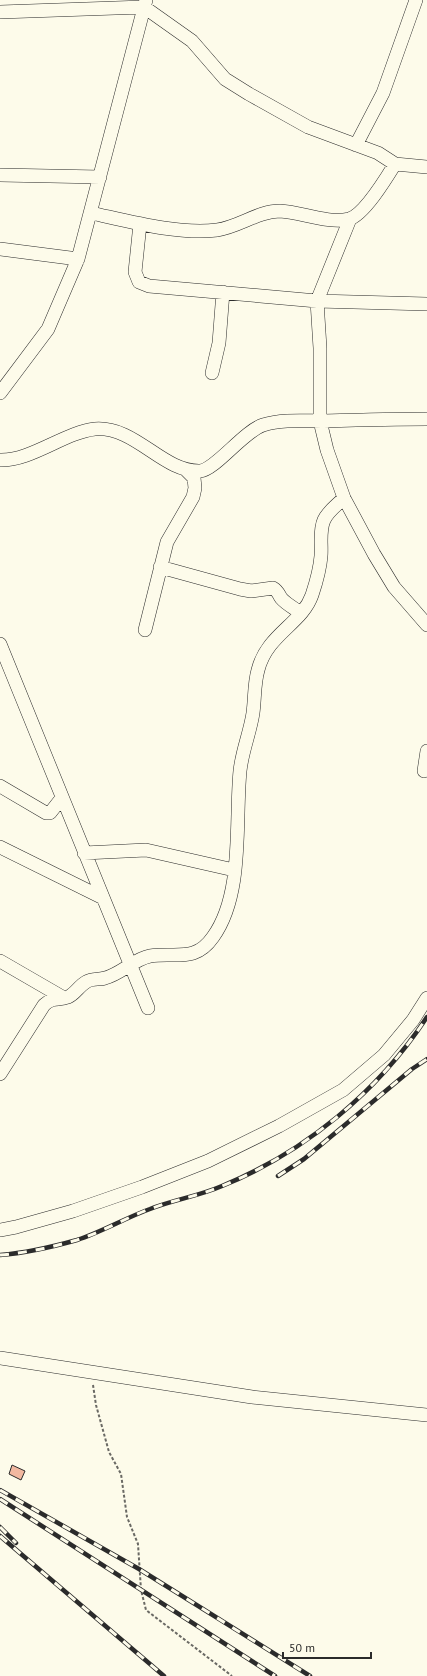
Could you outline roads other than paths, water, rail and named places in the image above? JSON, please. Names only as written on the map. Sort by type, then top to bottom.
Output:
[{"type":"street","points":[[356,145],[383,93],[416,0]]},
{"type":"street","points":[[0,393],[48,329],[78,259],[145,4]]},
{"type":"street","points":[[0,12],[145,4],[192,41],[225,79],[308,127],[378,153],[395,164],[427,167]]},
{"type":"street","points":[[395,164],[379,190],[361,210],[350,219],[317,301],[320,348],[320,421],[327,450],[344,498],[374,554],[394,587],[427,625]]},
{"type":"street","points":[[0,175],[100,177]]},
{"type":"street","points":[[91,213],[140,224],[191,230],[216,230],[238,225],[258,215],[279,211],[326,219],[350,219]]},
{"type":"street","points":[[140,224],[135,272],[139,282],[149,286],[317,301],[427,304]]},
{"type":"street","points":[[0,249],[78,259]]},
{"type":"street","points":[[212,373],[219,343],[224,292]]},
{"type":"street","points":[[186,470],[202,471],[215,463],[234,445],[262,426],[293,420],[320,421],[427,419]]},
{"type":"street","points":[[0,460],[29,454],[94,429],[108,429],[123,433],[186,470],[194,478],[195,488],[193,498],[168,542],[160,567],[145,630]]},
{"type":"street","points":[[0,1074],[44,1005],[50,999],[70,996],[84,983],[91,979],[105,978],[150,956],[179,956],[195,954],[205,947],[214,937],[221,924],[229,901],[234,870],[240,772],[243,752],[253,713],[258,670],[265,650],[301,613],[311,598],[321,559],[321,532],[323,521],[328,512],[344,498]]},
{"type":"street","points":[[160,567],[240,589],[251,591],[273,588],[278,591],[289,606],[301,613]]},
{"type":"street","points":[[0,644],[61,799],[148,1008]]},
{"type":"street","points":[[424,772],[427,751]]},
{"type":"street","points":[[0,786],[46,813],[50,813],[54,810],[61,799]]},
{"type":"street","points":[[0,847],[103,898]]},
{"type":"street","points":[[84,853],[146,850],[234,870]]},
{"type":"street","points":[[0,961],[64,998]]},
{"type":"street","points":[[0,1230],[16,1228],[73,1211],[142,1187],[208,1161],[280,1126],[343,1090],[384,1056],[413,1020],[427,998]]},
{"type":"street","points":[[0,1358],[252,1397],[427,1415]]},
{"type":"railway","points":[[0,1255],[19,1253],[68,1243],[86,1237],[150,1209],[222,1186],[253,1172],[282,1156],[337,1117],[362,1094],[386,1070],[408,1044],[427,1017]]},
{"type":"railway","points":[[278,1176],[304,1159],[412,1069],[427,1059]]},
{"type":"railway","points":[[0,1490],[139,1569],[310,1676]]},
{"type":"railway","points":[[0,1499],[275,1676]]},
{"type":"railway","points":[[0,1527],[16,1543]]},
{"type":"railway","points":[[0,1536],[164,1676]]}]
